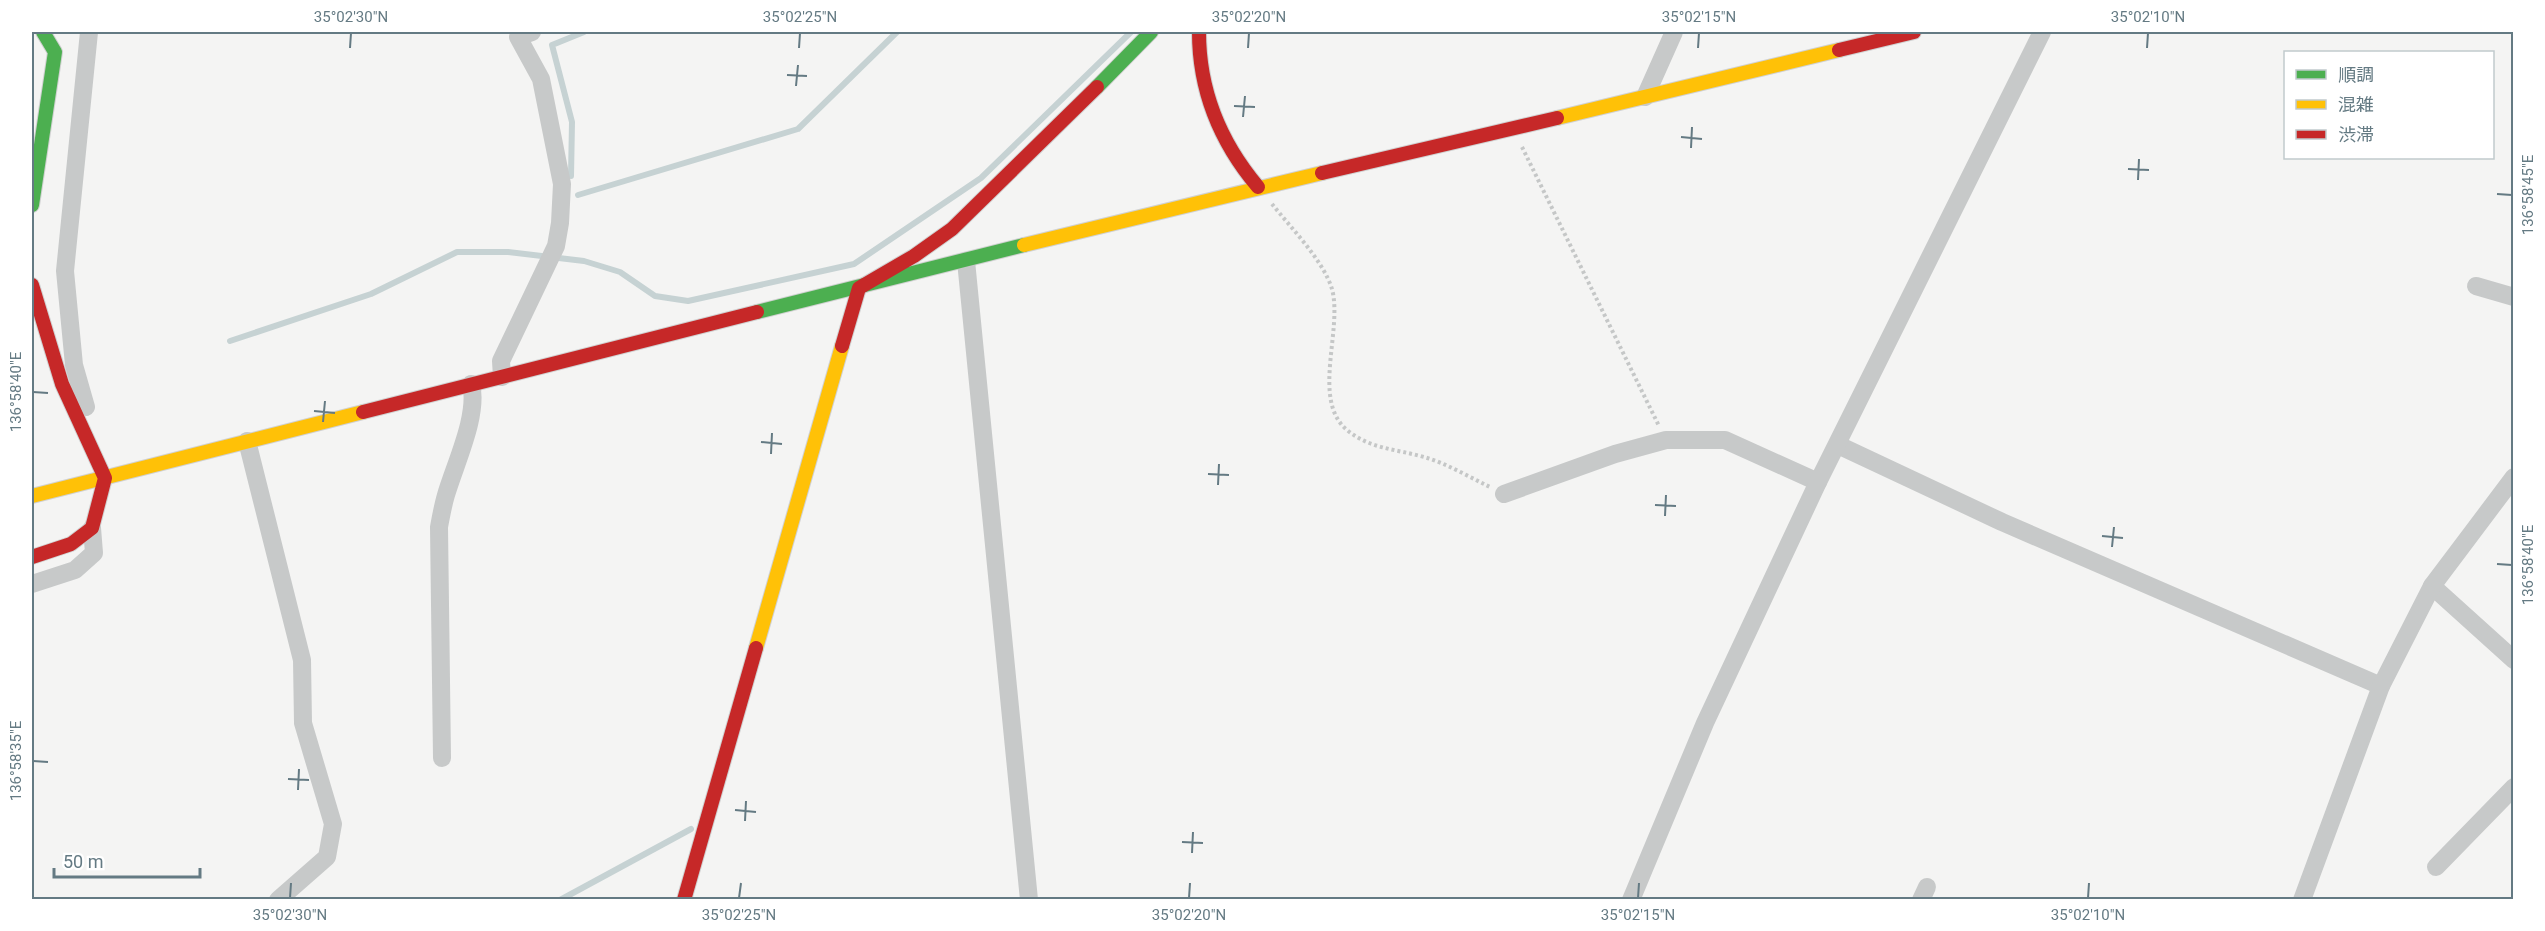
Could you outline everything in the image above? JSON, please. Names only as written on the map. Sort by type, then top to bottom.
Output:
[{"type":"main road","points":[[32,43],[34,32]]},
{"type":"main road","points":[[32,205],[55,52],[43,32]]},
{"type":"main road","points":[[684,900],[859,288],[914,256],[952,229],[1059,126],[1151,32]]},
{"type":"main road","points":[[1199,32],[1198,60],[1203,84],[1242,169],[1258,187]]},
{"type":"main road","points":[[32,496],[1258,187],[1513,129],[1914,32]]},
{"type":"main road","points":[[32,285],[42,326],[82,435],[105,478],[92,528],[71,544],[32,557]]},
{"type":"street","points":[[89,32],[65,271],[74,365],[105,478]]},
{"type":"street","points":[[502,377],[501,361],[556,246],[560,223],[562,184],[541,79],[518,37],[532,32]]},
{"type":"street","points":[[1645,97],[1674,32]]},
{"type":"street","points":[[1631,900],[1705,723],[1818,482],[2042,32]]},
{"type":"street","points":[[966,261],[1029,900]]},
{"type":"street","points":[[2476,286],[2514,297]]},
{"type":"street","points":[[442,758],[439,527],[445,498],[470,418],[474,394],[471,384]]},
{"type":"street","points":[[1504,494],[1615,454],[1666,440],[1725,440],[1818,482]]},
{"type":"street","points":[[247,441],[302,660],[303,723],[333,824],[327,857],[278,900]]},
{"type":"street","points":[[1838,445],[2002,522],[2381,686]]},
{"type":"street","points":[[2302,900],[2381,686],[2432,586],[2514,477]]},
{"type":"street","points":[[32,584],[75,570],[94,553],[92,528]]},
{"type":"street","points":[[2432,586],[2514,660]]},
{"type":"street","points":[[2436,867],[2514,787]]},
{"type":"path","points":[[1513,129],[1666,440]]},
{"type":"path","points":[[1258,187],[1321,266],[1331,287],[1336,309],[1329,390],[1336,416],[1346,429],[1372,446],[1425,457],[1504,494]]},
{"type":"waterway","points":[[571,176],[572,122],[552,45],[584,32]]},
{"type":"waterway","points":[[578,195],[798,129],[897,32]]},
{"type":"waterway","points":[[230,341],[371,294],[457,252],[508,252],[584,261],[620,272],[655,296],[688,301],[854,264],[981,178],[1131,32]]},
{"type":"waterway","points":[[560,900],[691,829]]},
{"type":"traffic: fast","points":[[32,205],[55,52],[43,32]]},
{"type":"traffic: fast","points":[[1097,87],[1151,32]]},
{"type":"traffic: fast","points":[[757,312],[1024,245]]},
{"type":"traffic: slow","points":[[1557,118],[1839,50]]},
{"type":"traffic: slow","points":[[1024,245],[1322,173]]},
{"type":"traffic: slow","points":[[756,648],[842,346]]},
{"type":"traffic: slow","points":[[32,496],[363,412]]},
{"type":"traffic: jam","points":[[1199,32],[1203,75],[1214,115],[1233,152],[1258,187]]},
{"type":"traffic: jam","points":[[1839,50],[1914,32]]},
{"type":"traffic: jam","points":[[842,346],[859,288],[914,256],[952,229],[1097,87]]},
{"type":"traffic: jam","points":[[1322,173],[1557,118]]},
{"type":"traffic: jam","points":[[32,285],[62,384],[105,478],[92,528],[71,544],[32,557]]},
{"type":"traffic: jam","points":[[363,412],[757,312]]},
{"type":"traffic: jam","points":[[684,900],[756,648]]}]
